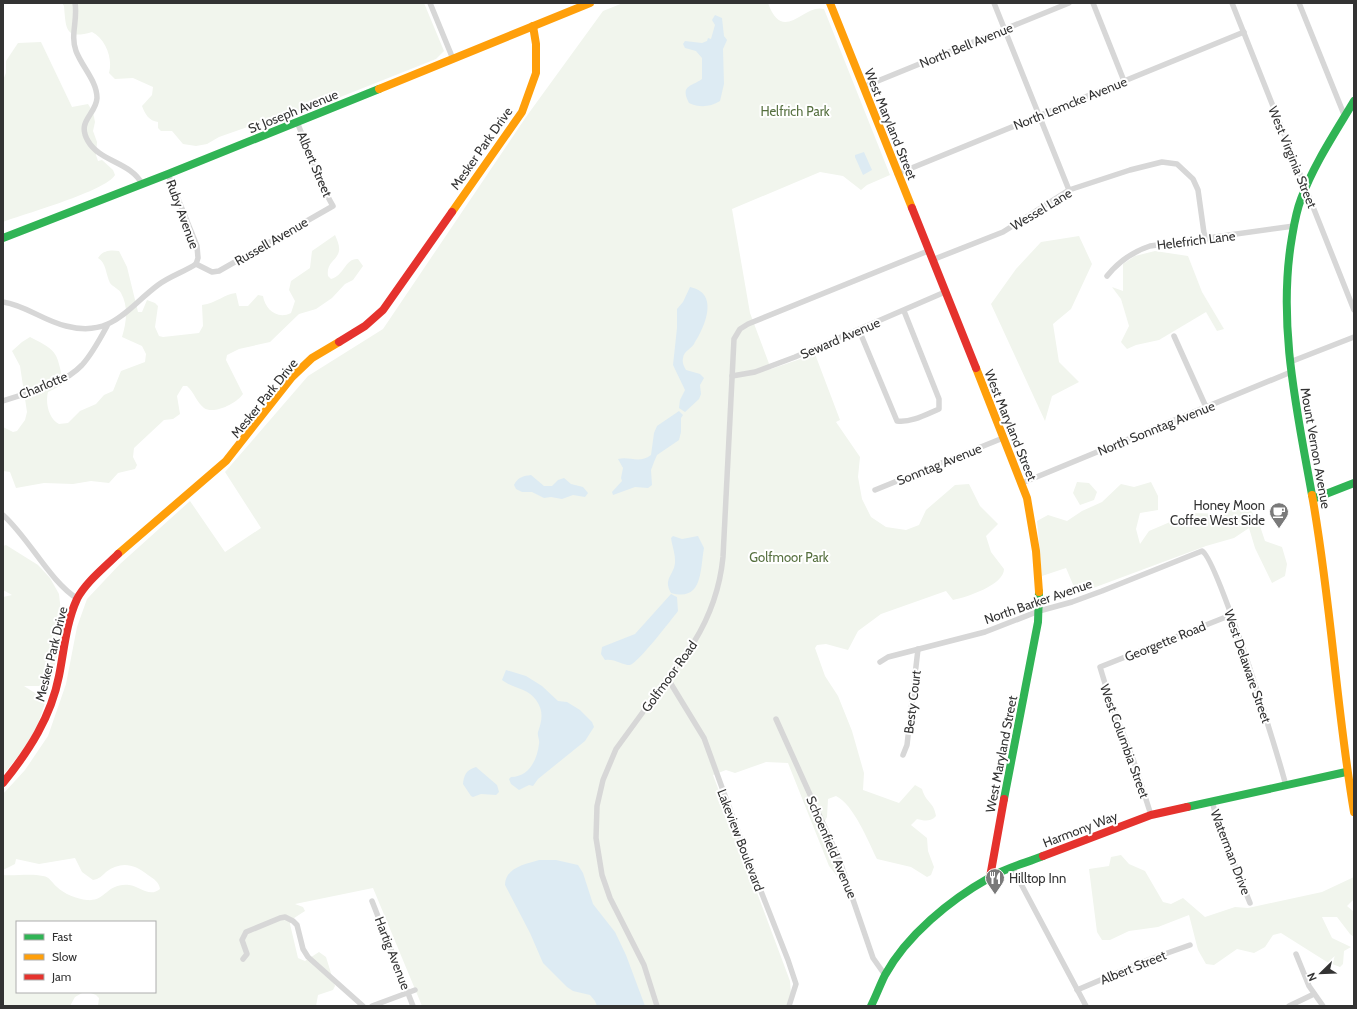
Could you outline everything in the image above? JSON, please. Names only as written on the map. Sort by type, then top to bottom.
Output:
[{"type":"street","points":[[75,3],[76,20],[73,43],[81,62],[94,83],[97,97],[93,109],[85,123],[86,138],[98,152],[136,174],[142,184]]},
{"type":"street","points":[[430,3],[453,59]]},
{"type":"street","name":"St Joseph Avenue","points":[[3,238],[168,174],[590,3]]},
{"type":"street","name":"West Maryland Street","points":[[830,3],[897,174],[1022,483],[1033,519],[1039,611],[1037,633],[990,877]]},
{"type":"street","points":[[994,3],[1038,116],[1069,190]]},
{"type":"street","name":"North Bell Avenue","points":[[863,87],[1069,3]]},
{"type":"street","points":[[1093,3],[1124,81]]},
{"type":"street","name":"West Virginia Street","points":[[1232,3],[1354,310]]},
{"type":"street","points":[[1299,3],[1345,117]]},
{"type":"street","name":"Mesker Park Drive","points":[[3,783],[32,746],[48,716],[55,693],[70,622],[78,599],[95,577],[130,542],[226,460],[242,443],[286,385],[303,366],[316,356],[372,322],[383,310],[522,112],[536,73],[536,44],[533,26]]},
{"type":"street","name":"North Lemcke Avenue","points":[[897,174],[1244,32]]},
{"type":"street","name":"Mount Vernon Avenue","points":[[1354,101],[1306,189],[1294,226],[1287,301],[1287,342],[1313,499],[1350,771],[1354,812]]},
{"type":"street","name":"Albert Street","points":[[297,122],[310,160],[325,193],[333,206]]},
{"type":"street","name":"Wessel Lane","points":[[932,260],[1003,232],[1069,190],[1162,162],[1177,164],[1193,179],[1198,190],[1204,233],[1207,239]]},
{"type":"street","name":"Ruby Avenue","points":[[168,174],[197,246],[198,258],[196,264],[209,271]]},
{"type":"street","name":"Russell Avenue","points":[[209,271],[219,271],[333,206]]},
{"type":"street","name":"Helefrich Lane","points":[[1107,276],[1118,263],[1138,250],[1150,246],[1294,226]]},
{"type":"street","name":"Golfmoor Road","points":[[657,1006],[644,965],[610,898],[602,875],[597,850],[596,827],[599,795],[609,764],[624,737],[668,679],[704,625],[714,602],[719,584],[723,557],[733,343],[735,335],[740,329],[748,324],[928,251]]},
{"type":"street","points":[[3,302],[14,304],[40,317],[67,327],[78,329],[107,326],[131,309],[162,282],[196,264]]},
{"type":"street","name":"Seward Avenue","points":[[732,376],[755,372],[809,351],[945,292]]},
{"type":"street","points":[[859,330],[898,421],[903,421],[939,409],[940,399],[904,311]]},
{"type":"street","name":"Charlotte","points":[[3,400],[44,387],[76,370],[90,354],[107,326]]},
{"type":"street","points":[[1174,336],[1206,407]]},
{"type":"street","points":[[1290,362],[1354,336]]},
{"type":"street","name":"North Sonntag Avenue","points":[[1022,483],[1291,372]]},
{"type":"street","name":"Sonntag Avenue","points":[[875,490],[1003,438]]},
{"type":"street","points":[[1313,499],[1354,483]]},
{"type":"street","points":[[3,515],[18,530],[67,591],[78,599]]},
{"type":"street","name":"North Barker Avenue","points":[[880,662],[888,657],[918,648],[985,632],[1039,611],[1072,602],[1201,551]]},
{"type":"street","name":"West Delaware Street","points":[[1201,551],[1207,555],[1231,615],[1266,716],[1286,786]]},
{"type":"street","name":"Georgette Road","points":[[1100,667],[1231,615]]},
{"type":"street","name":"Besty Court","points":[[904,755],[907,746],[918,648]]},
{"type":"street","name":"West Columbia Street","points":[[1100,667],[1110,700],[1134,762],[1151,815]]},
{"type":"street","name":"Lakeview Boulevard","points":[[668,679],[704,738],[744,848],[788,960],[796,984],[789,1006]]},
{"type":"street","name":"Schoenfield Avenue","points":[[776,719],[839,859],[873,958],[885,975]]},
{"type":"street","name":"Harmony Way","points":[[871,1006],[885,975],[902,950],[923,928],[954,902],[990,877],[1012,867],[1151,815],[1350,771]]},
{"type":"street","name":"Waterman Drive","points":[[1212,801],[1218,823],[1250,903]]},
{"type":"street","points":[[1012,867],[1086,1006]]},
{"type":"street","name":"Hartig Avenue","points":[[372,900],[413,1006]]},
{"type":"street","points":[[243,959],[247,954],[242,940],[246,932],[280,918],[289,919],[297,925],[300,941],[308,957],[363,1006]]},
{"type":"street","name":"Albert Street","points":[[1077,990],[1145,961],[1190,945]]},
{"type":"street","points":[[1296,954],[1309,986],[1323,1006]]},
{"type":"street","points":[[372,1006],[415,990]]},
{"type":"street","points":[[1289,1006],[1314,994]]},
{"type":"green space","points":[[62,3],[424,3],[444,51],[436,59],[270,125],[267,120],[219,137],[207,144],[196,146],[183,144],[172,131],[161,131],[158,128],[158,122],[148,117],[142,106],[152,95],[153,87],[133,78],[115,79],[109,73],[110,62],[105,44],[92,32],[77,35],[69,31],[65,21],[64,6]]},
{"type":"green space","points":[[623,3],[768,3],[774,15],[780,21],[787,22],[794,20],[809,11],[824,9],[890,175],[867,185],[861,190],[843,176],[820,172],[732,209],[750,313],[771,369],[815,354],[840,420],[836,422],[860,457],[858,477],[862,499],[871,517],[886,527],[906,530],[919,525],[926,510],[955,485],[969,484],[980,506],[998,524],[986,536],[991,552],[1004,569],[1002,575],[992,585],[975,593],[953,600],[946,591],[881,614],[858,631],[848,650],[826,644],[817,645],[815,648],[825,676],[838,696],[852,731],[864,773],[863,790],[899,803],[915,785],[922,789],[934,808],[936,816],[934,818],[927,820],[917,819],[911,825],[927,838],[928,851],[934,867],[931,875],[927,877],[911,867],[877,859],[855,815],[843,801],[836,796],[828,799],[827,817],[821,828],[838,868],[837,876],[829,866],[788,763],[766,762],[735,773],[726,770],[713,775],[790,981],[791,994],[787,1006],[422,1006],[373,888],[295,904],[303,907],[305,911],[291,920],[290,924],[298,958],[305,961],[319,952],[326,957],[335,986],[333,990],[318,995],[316,1006],[98,1006],[99,998],[91,993],[156,993],[156,921],[16,921],[16,993],[82,993],[75,997],[70,1006],[3,1006],[3,875],[38,875],[45,877],[67,894],[79,899],[87,900],[93,900],[103,896],[111,889],[121,885],[133,886],[148,892],[160,889],[157,883],[143,871],[127,865],[117,866],[93,880],[82,872],[75,858],[39,864],[16,859],[15,864],[3,870],[3,794],[25,770],[48,736],[66,684],[77,627],[87,599],[120,564],[190,501],[225,552],[261,528],[225,472],[308,376],[383,329],[526,117],[603,11]]},
{"type":"green space","points":[[41,42],[72,107],[88,104],[93,112],[95,122],[93,131],[97,142],[96,155],[98,161],[102,160],[113,170],[115,175],[97,188],[81,195],[3,222],[3,80],[6,73],[6,61],[18,43]]},
{"type":"green space","points":[[335,235],[339,245],[339,251],[330,265],[328,276],[331,279],[335,277],[350,261],[354,259],[358,259],[363,266],[353,280],[345,284],[332,298],[316,309],[299,314],[270,342],[239,349],[227,355],[226,360],[243,394],[236,401],[219,409],[208,410],[202,406],[187,386],[183,386],[177,396],[180,414],[173,419],[164,420],[134,448],[133,457],[137,465],[135,469],[118,473],[109,483],[91,481],[73,484],[44,483],[16,488],[10,472],[3,471],[3,427],[13,432],[17,431],[25,420],[27,412],[20,366],[12,351],[22,342],[30,337],[47,346],[52,350],[58,359],[64,384],[48,392],[47,401],[50,415],[59,424],[68,423],[80,411],[96,404],[104,395],[113,391],[121,371],[145,362],[146,354],[142,346],[122,337],[126,321],[124,298],[110,283],[103,262],[98,258],[102,253],[119,251],[127,267],[138,312],[142,312],[147,300],[158,306],[155,327],[159,336],[163,337],[199,333],[203,326],[202,305],[236,293],[239,306],[248,306],[258,295],[263,296],[266,305],[272,312],[281,315],[291,313],[295,301],[289,290],[291,281],[310,268],[312,251]]},
{"type":"green space","points":[[1079,236],[1092,264],[1071,309],[1053,324],[1059,362],[1079,382],[1052,396],[1045,421],[991,304],[1016,269],[1041,242]]},
{"type":"green space","points":[[1155,251],[1188,256],[1202,292],[1224,329],[1217,331],[1206,312],[1159,340],[1136,345],[1127,349],[1121,342],[1129,326],[1121,299],[1112,287],[1123,291],[1123,264],[1135,256]]},
{"type":"green space","points":[[1077,482],[1089,483],[1097,492],[1094,500],[1080,505],[1073,493]]},
{"type":"green space","points":[[1151,482],[1158,496],[1158,510],[1140,513],[1136,529],[1140,544],[1149,531],[1191,513],[1222,514],[1249,503],[1254,517],[1258,520],[1265,541],[1282,547],[1287,564],[1285,576],[1272,583],[1255,548],[1249,528],[1234,538],[1206,546],[1077,594],[1066,568],[1042,576],[1037,521],[1048,515],[1067,521],[1082,511],[1102,502],[1121,484],[1134,487]]},
{"type":"green space","points":[[6,545],[38,565],[50,578],[59,594],[61,612],[58,653],[50,683],[48,686],[24,686],[46,700],[37,727],[23,750],[3,775],[3,597],[12,595],[3,590],[3,546]]},
{"type":"green space","points":[[1121,855],[1129,864],[1145,871],[1163,902],[1171,904],[1183,898],[1205,917],[1235,907],[1248,908],[1322,892],[1354,877],[1354,899],[1347,906],[1354,912],[1354,937],[1337,917],[1322,917],[1332,938],[1351,947],[1344,951],[1343,964],[1340,967],[1327,962],[1281,933],[1273,935],[1265,947],[1254,953],[1237,949],[1214,965],[1206,964],[1198,950],[1189,915],[1158,927],[1129,931],[1110,940],[1102,940],[1097,932],[1089,869],[1109,866],[1111,857]]},
{"type":"shaded area","points":[[715,15],[722,18],[724,36],[727,40],[723,49],[724,84],[720,101],[709,106],[697,106],[689,103],[686,90],[688,87],[702,79],[702,58],[696,51],[685,48],[683,44],[685,41],[702,43],[707,41],[708,38],[711,39],[715,25],[712,20]]},
{"type":"shaded area","points":[[864,152],[872,170],[863,175],[855,155]]},
{"type":"shaded area","points":[[690,287],[699,290],[705,296],[707,311],[698,337],[683,358],[683,363],[686,370],[700,374],[704,378],[700,385],[701,394],[699,399],[685,412],[679,408],[680,400],[685,390],[673,365],[677,328],[677,309],[683,302]]},
{"type":"shaded area","points":[[679,411],[683,415],[681,418],[681,432],[679,440],[657,455],[651,470],[652,485],[648,488],[635,487],[613,495],[612,492],[622,481],[621,478],[623,468],[618,459],[642,459],[651,455],[654,433],[657,426]]},
{"type":"shaded area","points":[[531,475],[544,486],[552,486],[558,480],[564,478],[571,484],[583,487],[588,493],[585,497],[573,495],[562,499],[551,497],[544,498],[532,492],[522,492],[516,489],[514,485],[517,480],[523,476]]},
{"type":"shaded area","points":[[673,536],[682,539],[698,536],[704,548],[698,582],[694,589],[689,593],[681,595],[671,593],[668,583],[675,565],[675,555],[671,538]]},
{"type":"shaded area","points":[[671,594],[677,597],[678,611],[634,663],[630,665],[612,660],[605,660],[601,654],[602,647],[635,634]]},
{"type":"shaded area","points":[[506,670],[526,676],[542,686],[558,701],[567,702],[580,710],[592,722],[594,727],[585,741],[538,779],[533,786],[529,785],[519,790],[511,784],[509,779],[511,777],[523,774],[534,761],[539,744],[538,734],[541,712],[539,704],[533,696],[502,680]]},
{"type":"shaded area","points":[[476,767],[497,785],[499,792],[496,795],[481,794],[473,797],[471,796],[463,784],[463,781],[468,771]]},
{"type":"shaded area","points":[[539,860],[556,860],[578,865],[583,873],[593,904],[615,932],[626,955],[645,1006],[597,1006],[590,995],[573,991],[567,987],[543,963],[530,933],[505,885],[508,874],[512,871],[522,865]]},
{"type":"traffic: fast","points":[[3,238],[168,174],[379,89]]},
{"type":"traffic: fast","points":[[1312,495],[1300,431],[1291,367],[1287,302],[1288,269],[1294,223],[1306,186],[1318,161],[1354,101]]},
{"type":"traffic: fast","points":[[1313,499],[1354,483]]},
{"type":"traffic: fast","points":[[1004,799],[1038,622],[1039,592]]},
{"type":"traffic: fast","points":[[1187,807],[1346,772]]},
{"type":"traffic: fast","points":[[871,1006],[885,975],[894,960],[917,933],[931,920],[959,897],[995,874],[1043,856]]},
{"type":"traffic: slow","points":[[379,89],[590,3]]},
{"type":"traffic: slow","points":[[830,3],[912,208]]},
{"type":"traffic: slow","points":[[452,212],[522,112],[536,73],[536,44],[533,26]]},
{"type":"traffic: slow","points":[[118,554],[226,461],[292,377],[312,358],[339,342]]},
{"type":"traffic: slow","points":[[976,368],[1027,498],[1036,551],[1039,592]]},
{"type":"traffic: slow","points":[[1312,495],[1319,534],[1354,812]]},
{"type":"traffic: jam","points":[[912,208],[976,368]]},
{"type":"traffic: jam","points":[[339,342],[365,326],[383,310],[452,212]]},
{"type":"traffic: jam","points":[[3,783],[22,759],[38,733],[51,706],[59,676],[68,627],[77,599],[90,581],[118,554]]},
{"type":"traffic: jam","points":[[990,877],[1004,799]]},
{"type":"traffic: jam","points":[[1043,856],[1151,815],[1187,807]]},
{"type":"place","name":"Honey Moon Coffee West Side","points":[[1279,529]]},
{"type":"place","name":"Hilltop Inn","points":[[995,895]]},
{"type":"park label","name":"Helfrich Park","points":[[795,111]]},
{"type":"park label","name":"Golfmoor Park","points":[[789,557]]}]
